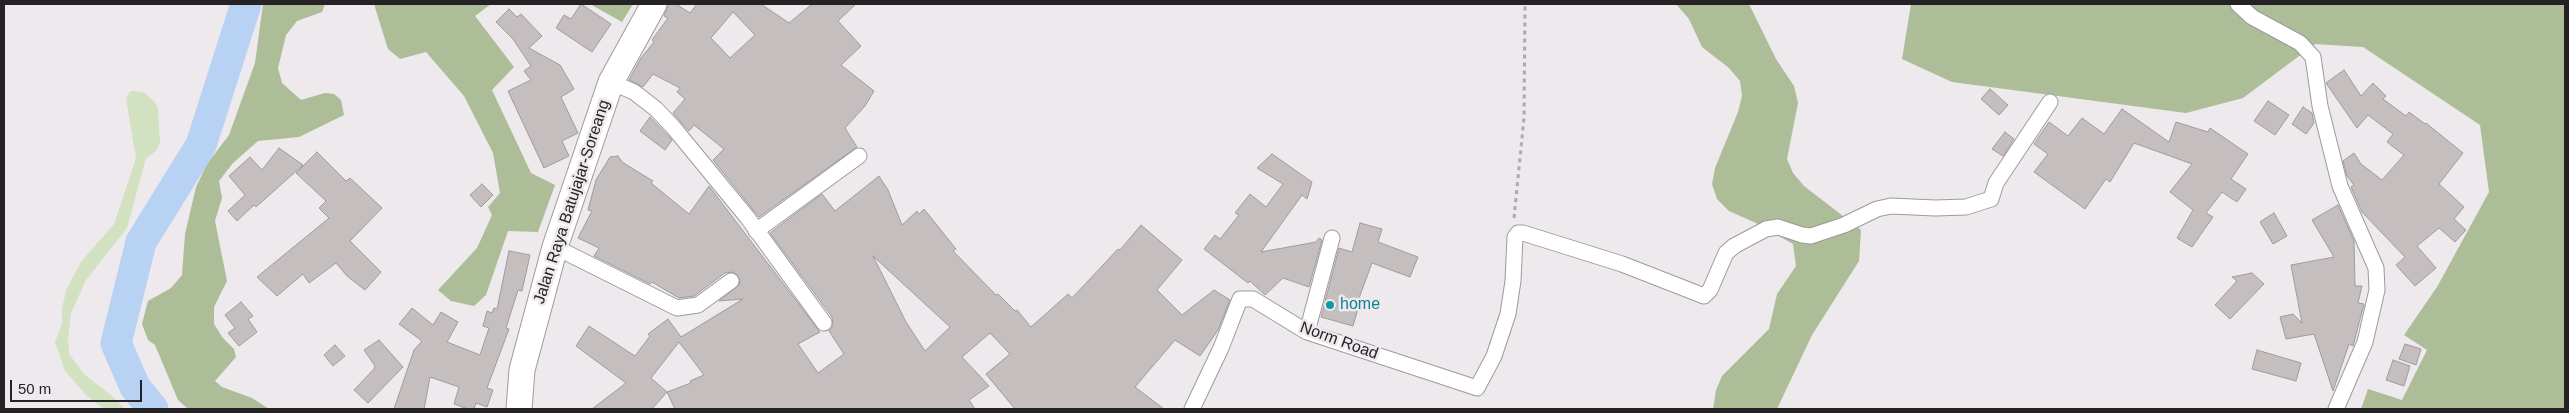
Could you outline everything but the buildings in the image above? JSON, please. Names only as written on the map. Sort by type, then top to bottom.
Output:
[{"type":"highway","name":"Jalan Raya Batujajar-Soreang","points":[[518,408],[522,370],[555,248],[610,82],[654,4]]},
{"type":"street","points":[[2238,4],[2252,17],[2300,43],[2312,58],[2320,106],[2340,186],[2376,268],[2376,290],[2365,342],[2336,409]]},
{"type":"street","points":[[610,82],[634,92],[656,109],[712,173],[824,323]]},
{"type":"street","points":[[1517,235],[1523,233],[1622,264],[1704,296],[1710,290],[1726,253],[1734,246],[1766,229],[1781,228],[1802,236],[1811,236],[1844,225],[1877,209],[1891,206],[1966,207],[1991,200],[1996,183],[2050,102]]},
{"type":"street","points":[[756,231],[858,156]]},
{"type":"street","name":"Norm Road","points":[[1192,409],[1218,356],[1240,299],[1253,299],[1307,332],[1473,388],[1480,386],[1494,356],[1508,314],[1514,281],[1517,235]]},
{"type":"street","points":[[1307,332],[1332,238]]},
{"type":"street","points":[[555,248],[677,308],[698,305],[731,281]]},
{"type":"path","points":[[1517,235],[1513,230],[1524,118],[1525,4]]},
{"type":"green space","points":[[263,4],[325,4],[322,12],[297,21],[286,35],[278,68],[282,83],[301,100],[325,93],[334,94],[341,100],[344,115],[299,137],[258,141],[233,163],[219,181],[222,198],[215,221],[227,281],[214,307],[214,324],[223,338],[234,349],[236,357],[215,381],[222,387],[252,398],[269,409],[188,409],[178,400],[155,345],[148,340],[142,324],[148,301],[171,288],[182,275],[185,234],[196,187],[207,164],[229,135],[255,63]]},
{"type":"green space","points":[[374,4],[491,4],[475,16],[514,67],[492,90],[531,173],[555,185],[538,232],[508,231],[486,295],[474,306],[451,301],[438,290],[477,248],[492,215],[488,207],[500,193],[493,153],[464,96],[426,52],[400,59],[388,49]]},
{"type":"green space","points":[[590,4],[633,4],[622,22]]},
{"type":"green space","points":[[1676,4],[1749,4],[1776,59],[1794,86],[1798,103],[1787,159],[1793,173],[1804,186],[1861,230],[1859,261],[1812,335],[1777,409],[1713,409],[1716,390],[1722,376],[1769,329],[1777,294],[1796,266],[1793,244],[1756,223],[1729,211],[1717,199],[1712,184],[1715,168],[1738,112],[1742,96],[1740,81],[1729,68],[1702,47],[1689,19]]},
{"type":"green space","points":[[1911,4],[2565,4],[2565,409],[2361,409],[2368,389],[2402,400],[2427,350],[2404,335],[2437,287],[2489,192],[2480,125],[2363,47],[2315,44],[2243,98],[2186,113],[1952,82],[1902,59]]},
{"type":"green space","points":[[131,91],[143,92],[155,102],[158,109],[160,143],[156,151],[146,158],[127,228],[86,280],[71,313],[68,338],[69,354],[85,375],[125,409],[104,409],[88,397],[65,371],[55,342],[62,324],[62,308],[67,288],[81,262],[114,224],[136,158],[126,98]]},
{"type":"waterway","points":[[153,409],[135,387],[116,343],[141,242],[201,145],[246,4]]},
{"type":"place","name":"home","points":[[1330,305]]}]
